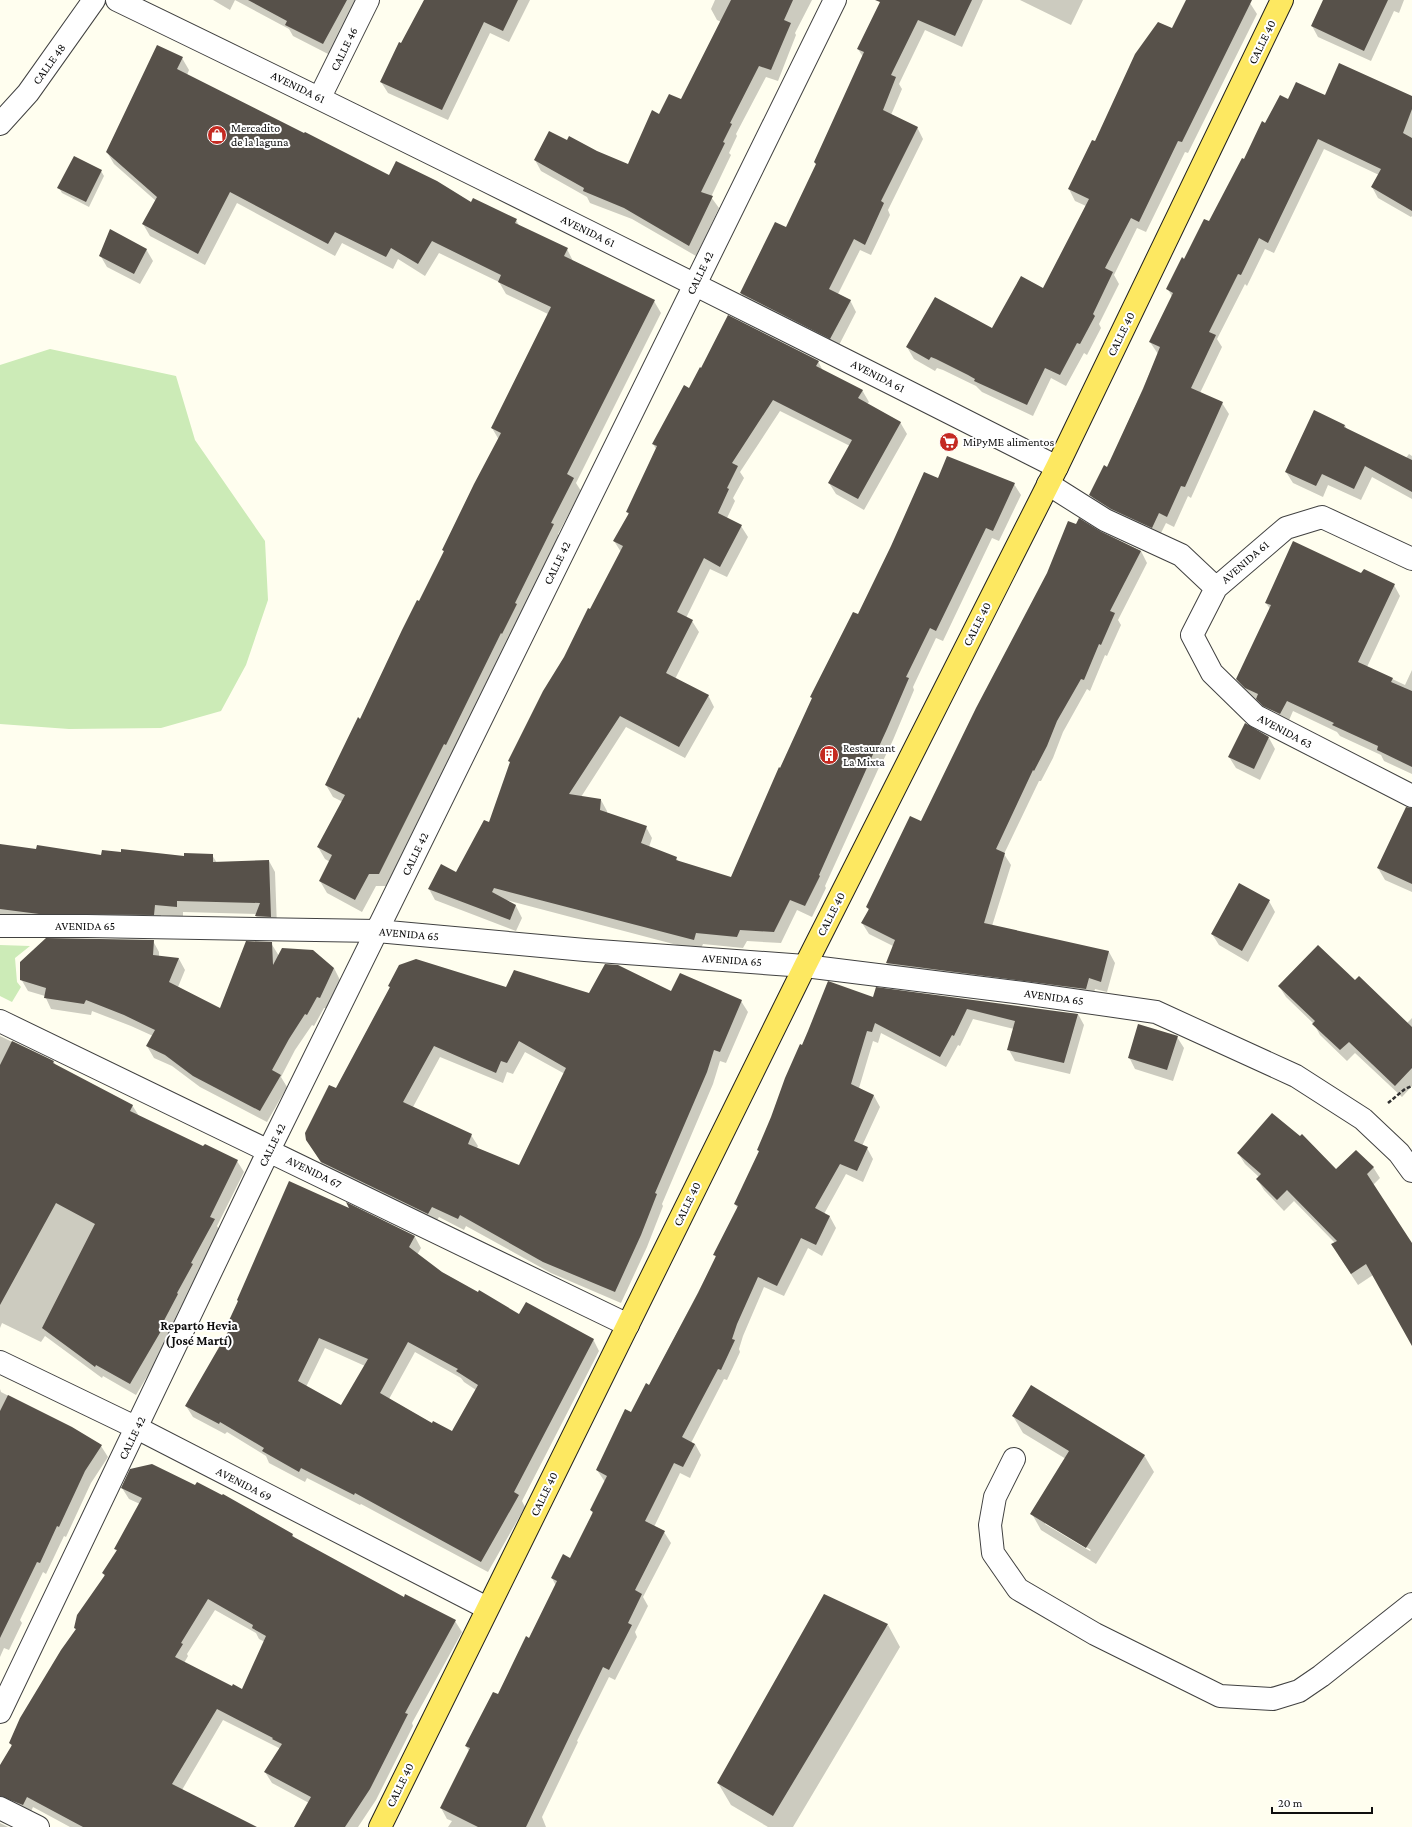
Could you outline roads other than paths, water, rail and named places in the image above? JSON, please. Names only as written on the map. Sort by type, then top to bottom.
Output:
[{"type":"main road","name":"CALLE 40","points":[[380,1827],[805,966],[1052,476],[1282,0]]},
{"type":"street","name":"CALLE 48","points":[[0,124],[28,93],[94,0]]},
{"type":"street","name":"AVENIDA 61","points":[[117,0],[320,97],[694,283],[1052,476],[1105,520],[1181,555],[1216,588],[1286,528],[1322,518],[1412,559]]},
{"type":"street","name":"CALLE 46","points":[[320,97],[368,0]]},
{"type":"street","name":"CALLE 42","points":[[0,1712],[269,1150],[694,283],[835,0]]},
{"type":"street","name":"AVENIDA 63","points":[[1216,588],[1192,636],[1212,673],[1256,716],[1412,796]]},
{"type":"street","name":"AVENIDA 65","points":[[0,926],[377,931],[585,950],[805,966],[1023,993],[1156,1012],[1296,1076],[1363,1119],[1399,1153],[1412,1171]]},
{"type":"street","name":"AVENIDA 67","points":[[0,1021],[628,1325]]},
{"type":"street","name":"AVENIDA 69","points":[[0,1362],[137,1428],[487,1608]]},
{"type":"street","points":[[1014,1459],[995,1497],[990,1525],[993,1553],[1018,1589],[1096,1634],[1220,1696],[1273,1699],[1299,1691],[1321,1676],[1412,1604]]},
{"type":"street","points":[[0,1808],[38,1827]]},
{"type":"place","name":"Mercadito de la laguna","points":[[217,135]]},
{"type":"place","name":"MiPyME alimentos","points":[[949,442]]},
{"type":"place","name":"Restaurant La Mixta","points":[[829,755]]},
{"type":"district","name":"Reparto Hevia (José Martí)","points":[[199,1332]]}]
